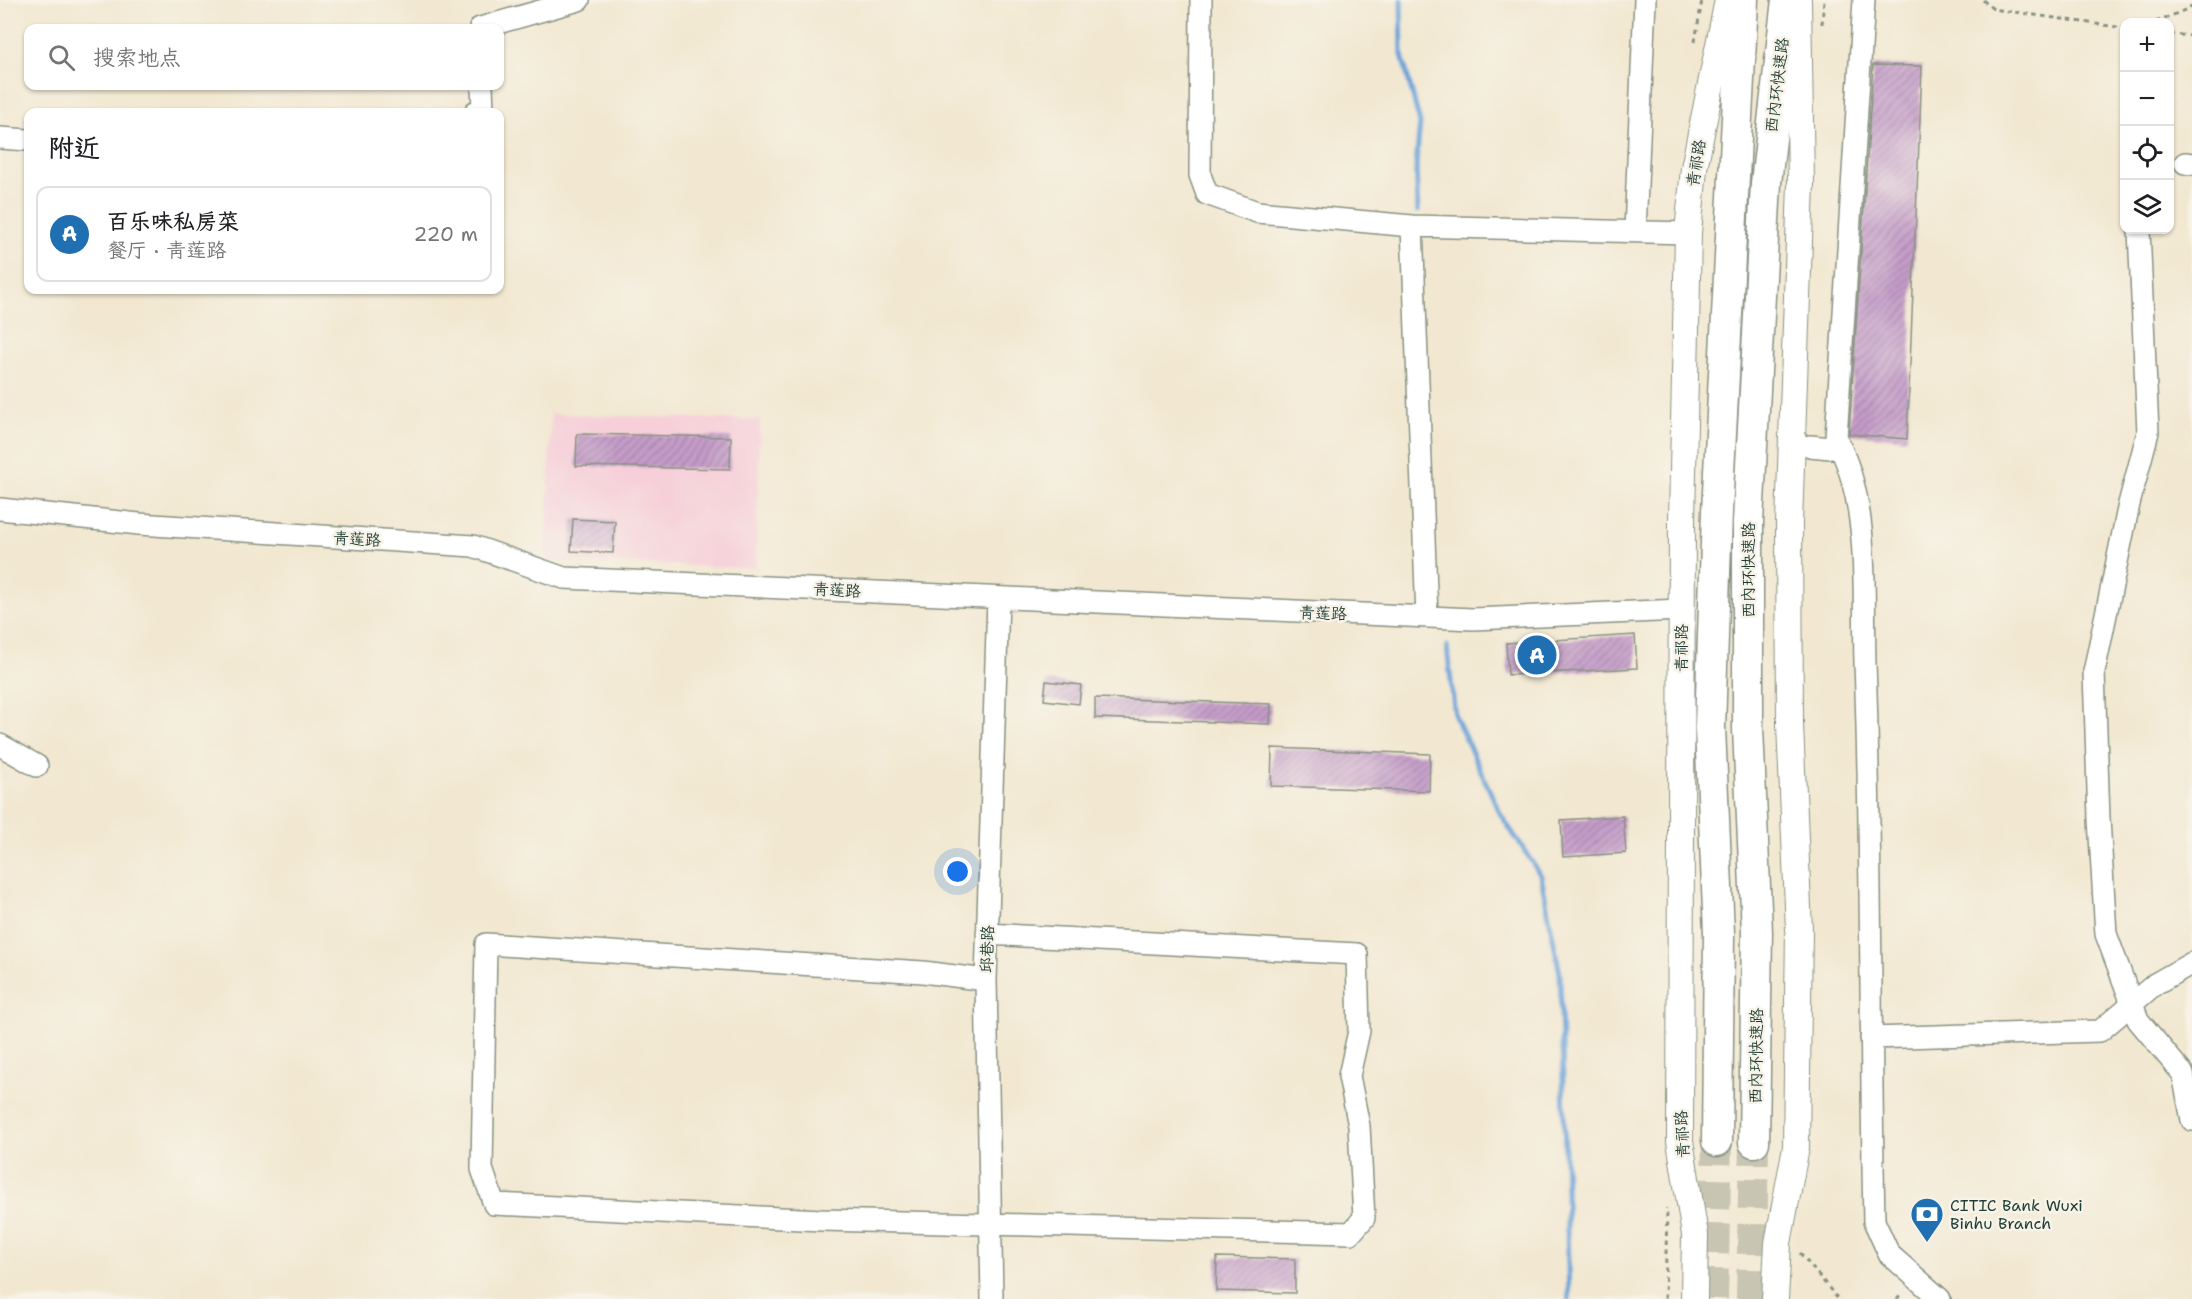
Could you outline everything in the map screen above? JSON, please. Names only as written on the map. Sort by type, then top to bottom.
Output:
[{"type":"highway","name":"西内环快速路","points":[[1717,1141],[1719,933],[1710,728],[1717,512],[1743,0]]},
{"type":"highway","name":"西内环快速路","points":[[1754,1142],[1757,932],[1748,728],[1748,522],[1766,183],[1787,0]]},
{"type":"main road","name":"青祁路","points":[[1694,1299],[1695,1236],[1680,1141],[1681,610],[1688,233],[1694,168],[1728,0]]},
{"type":"main road","points":[[1775,1299],[1778,1243],[1796,1147],[1799,930],[1790,724],[1789,523],[1801,184],[1798,0]]},
{"type":"street","points":[[494,24],[579,0]]},
{"type":"street","points":[[1201,0],[1200,175],[1206,194],[1257,212],[1412,226],[1688,233]]},
{"type":"street","points":[[1635,231],[1645,0]]},
{"type":"street","points":[[1864,0],[1836,438],[1851,470],[1860,525],[1870,793],[1874,1221],[1889,1254],[1940,1299]]},
{"type":"street","points":[[482,90],[483,108]]},
{"type":"street","points":[[0,138],[24,140]]},
{"type":"street","points":[[1412,226],[1427,617]]},
{"type":"street","points":[[2139,234],[2148,432],[2129,504],[2094,672],[2106,934],[2138,1020],[2183,1074],[2192,1120]]},
{"type":"street","points":[[1810,446],[1841,449]]},
{"type":"street","name":"青莲路","points":[[0,509],[139,524],[473,546],[564,578],[1473,619],[1681,610]]},
{"type":"street","name":"邱巷路","points":[[992,1299],[986,980],[998,599]]},
{"type":"street","points":[[0,745],[37,766]]},
{"type":"street","points":[[986,980],[923,972],[486,944],[482,1168],[494,1204],[822,1220],[1351,1233],[1364,1218],[1359,1126],[1349,1076],[1359,1031],[1356,954],[987,934]]},
{"type":"street","points":[[1871,1038],[2100,1031],[2155,984],[2192,963]]},
{"type":"path","points":[[1983,0],[1993,9],[2120,27]]},
{"type":"path","points":[[2166,18],[2192,7]]},
{"type":"path","points":[[2174,34],[2192,36]]},
{"type":"path","points":[[1800,1254],[1838,1299]]},
{"type":"shaded area","points":[[551,414],[760,420],[756,568],[546,561]]},
{"type":"building","points":[[1873,65],[1922,66],[1907,439],[1849,434]]},
{"type":"building","points":[[577,434],[731,437],[730,469],[576,466]]},
{"type":"building","points":[[573,519],[615,521],[613,553],[571,551]]},
{"type":"building","points":[[1635,635],[1637,668],[1508,675],[1506,643]]},
{"type":"building","points":[[1046,681],[1081,685],[1079,704],[1044,700]]},
{"type":"building","points":[[1095,698],[1271,704],[1270,724],[1095,718]]},
{"type":"building","points":[[1272,748],[1430,754],[1429,791],[1271,786]]},
{"type":"building","points":[[1623,816],[1626,853],[1563,857],[1561,820]]},
{"type":"building","points":[[1217,1257],[1295,1259],[1295,1293],[1216,1291]]},
{"type":"waterway","points":[[1401,0],[1402,55],[1420,123],[1416,164],[1418,211]]},
{"type":"waterway","points":[[1447,646],[1455,716],[1501,815],[1541,876],[1560,974],[1569,1299]]},
{"type":"tunnel","points":[[1713,1299],[1717,1141]]},
{"type":"tunnel","points":[[1751,1299],[1754,1142]]},
{"type":"place","name":"百乐味私房菜","points":[[1537,655]]},
{"type":"place","name":"CITIC Bank Wuxi Binhu Branch","points":[[1927,1243]]}]
